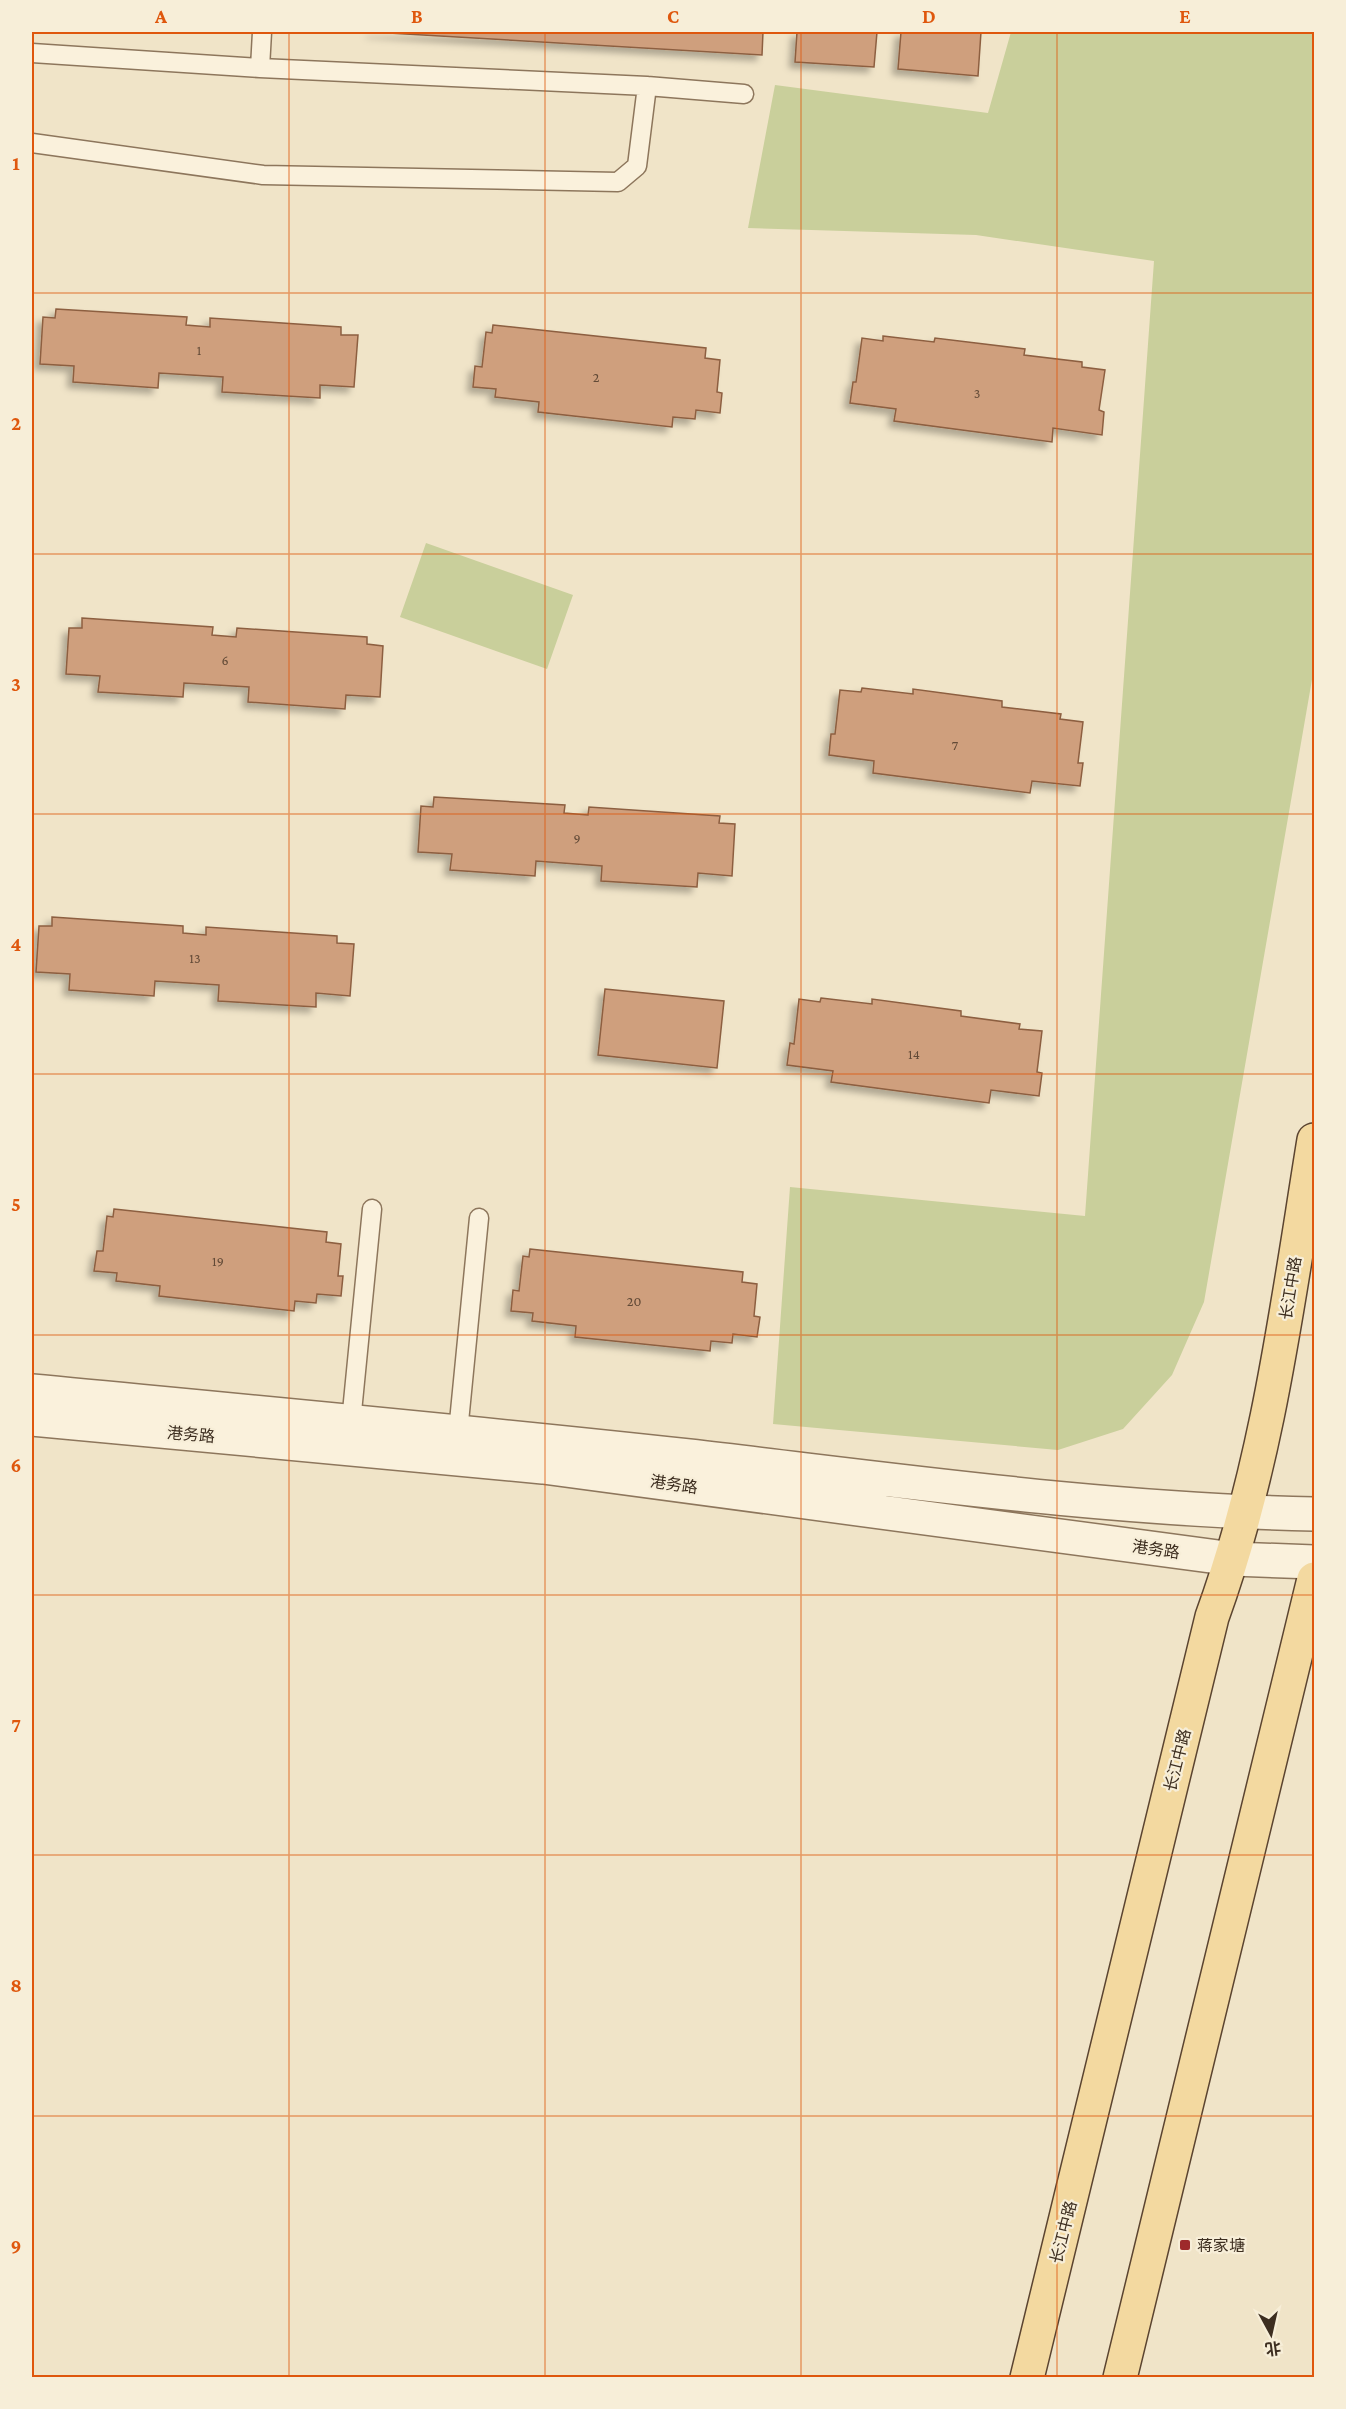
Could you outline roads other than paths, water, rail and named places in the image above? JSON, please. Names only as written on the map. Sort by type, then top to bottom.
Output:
[{"type":"main road","name":"长江中路","points":[[1027,2378],[1212,1617],[1233,1559],[1268,1419],[1314,1140]]},
{"type":"main road","points":[[1120,2378],[1314,1579]]},
{"type":"street","name":"港务路","points":[[32,1391],[458,1432],[1120,1505],[1245,1513],[1314,1514]]},
{"type":"street","name":"港务路","points":[[32,1419],[555,1468],[1233,1559],[1314,1562]]},
{"type":"lane","points":[[260,68],[262,32]]},
{"type":"lane","points":[[32,53],[260,68],[647,86],[744,94]]},
{"type":"lane","points":[[32,144],[263,175],[618,182],[637,166],[647,86]]},
{"type":"lane","points":[[372,1209],[351,1422],[402,1454],[458,1432],[479,1218]]},
{"type":"place","name":"蒋家塘","points":[[1185,2245]]}]
